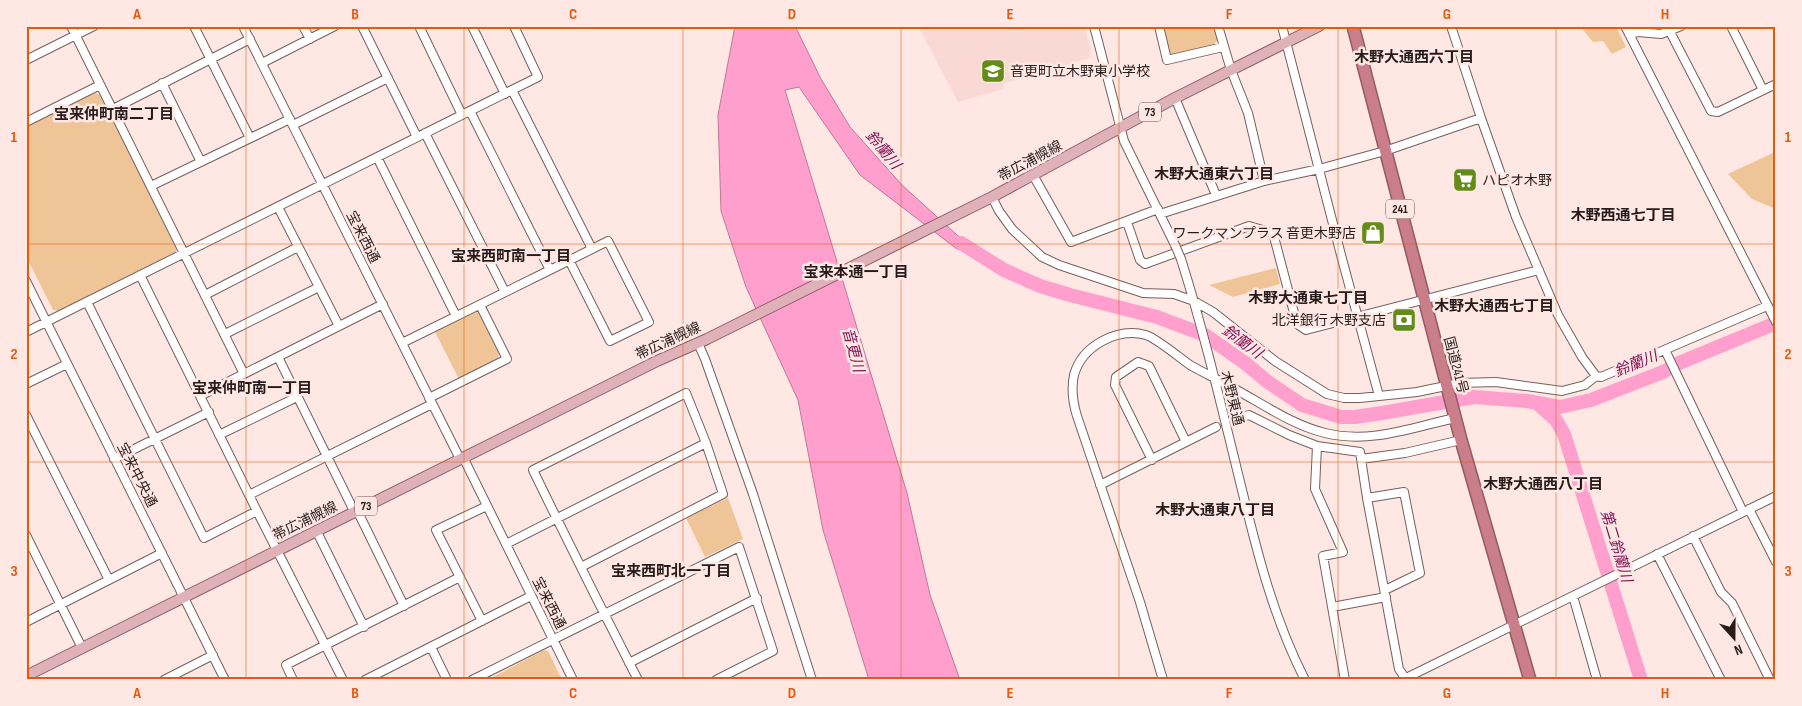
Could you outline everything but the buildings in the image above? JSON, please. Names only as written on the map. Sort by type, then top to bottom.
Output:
[{"type":"highway","name":"国道241号","points":[[1353,26],[1460,440],[1530,680]]},
{"type":"main road","name":"帯広浦幌線","points":[[26,676],[316,530],[988,199],[1175,98],[1319,26]]},
{"type":"street","points":[[71,26],[244,374]]},
{"type":"street","points":[[26,60],[94,26]]},
{"type":"street","points":[[194,26],[250,138]]},
{"type":"street","name":"宝来西通","points":[[243,26],[431,401],[487,506],[573,680]]},
{"type":"street","points":[[304,26],[310,39]]},
{"type":"street","points":[[262,63],[335,26]]},
{"type":"street","points":[[362,26],[417,137]]},
{"type":"street","points":[[419,26],[462,115]]},
{"type":"street","points":[[472,26],[592,249]]},
{"type":"street","points":[[26,332],[538,77],[514,26]]},
{"type":"street","name":"木野東通","points":[[1094,26],[1124,141],[1181,259],[1199,316],[1267,587],[1288,644],[1305,680]]},
{"type":"street","points":[[1159,26],[1167,60],[1223,47]]},
{"type":"street","points":[[1218,26],[1223,47],[1248,113],[1264,181]]},
{"type":"street","points":[[1282,26],[1379,396]]},
{"type":"street","points":[[1451,26],[1480,118],[1516,217],[1558,315],[1582,357],[1596,376]]},
{"type":"street","points":[[1625,26],[1774,318]]},
{"type":"street","points":[[1629,34],[1638,32],[1661,34],[1668,29],[1681,26]]},
{"type":"street","points":[[1731,26],[1763,90]]},
{"type":"street","points":[[1668,29],[1711,112],[1718,112],[1776,84]]},
{"type":"street","points":[[113,109],[250,39]]},
{"type":"street","points":[[152,186],[250,138],[292,122],[388,78]]},
{"type":"street","points":[[162,83],[201,162]]},
{"type":"street","points":[[26,122],[100,86]]},
{"type":"street","points":[[1175,98],[1216,195]]},
{"type":"street","points":[[470,111],[550,270]]},
{"type":"street","points":[[1033,175],[1071,242],[1126,222],[1264,181],[1385,151],[1480,118]]},
{"type":"street","points":[[425,133],[505,292]]},
{"type":"street","points":[[377,157],[456,316]]},
{"type":"street","points":[[988,199],[1012,229],[1042,257],[1059,265],[1144,293],[1174,294],[1194,301],[1213,312],[1275,361],[1327,394],[1344,398],[1447,389],[1460,383],[1496,382],[1562,391],[1584,385],[1596,376],[1601,377],[1667,354],[1768,306]]},
{"type":"street","points":[[278,207],[339,326]]},
{"type":"street","points":[[1126,222],[1140,260],[1145,264],[1249,226],[1273,233],[1297,324],[1306,330],[1538,270]]},
{"type":"street","points":[[402,343],[480,305],[569,260],[608,241],[649,322],[610,341],[569,260]]},
{"type":"street","points":[[205,294],[298,247]]},
{"type":"street","points":[[140,275],[257,512],[343,680]]},
{"type":"street","name":"宝来中央通","points":[[26,281],[225,680]]},
{"type":"street","points":[[225,334],[319,287]]},
{"type":"street","points":[[87,302],[204,538],[257,512]]},
{"type":"street","points":[[200,396],[383,304]]},
{"type":"street","points":[[249,495],[328,456],[507,359],[480,305]]},
{"type":"street","points":[[1163,680],[1140,602],[1073,400],[1074,374],[1092,347],[1114,336],[1129,334],[1147,335],[1192,366],[1297,424],[1338,436],[1373,437],[1454,416]]},
{"type":"street","points":[[702,341],[705,359],[753,494],[812,680]]},
{"type":"street","points":[[1667,354],[1746,511],[1776,562]]},
{"type":"street","points":[[278,357],[404,606]]},
{"type":"street","points":[[1152,460],[1115,385],[1116,377],[1138,362],[1149,366],[1186,442]]},
{"type":"street","points":[[26,384],[67,364]]},
{"type":"street","points":[[581,567],[723,494],[686,393],[533,470],[604,614],[638,680]]},
{"type":"street","points":[[219,435],[297,397]]},
{"type":"street","points":[[114,459],[209,412]]},
{"type":"street","points":[[26,415],[109,580]]},
{"type":"street","points":[[1233,420],[1249,416],[1317,446],[1360,452],[1367,498],[1403,679],[1776,496]]},
{"type":"street","points":[[1100,485],[1216,427]]},
{"type":"street","points":[[1361,458],[1405,453],[1460,440]]},
{"type":"street","points":[[506,544],[706,444]]},
{"type":"street","points":[[1317,446],[1315,489],[1343,552],[1323,556],[1345,680]]},
{"type":"street","points":[[1332,607],[1385,593],[1420,573],[1404,492],[1367,498]]},
{"type":"street","points":[[482,621],[436,530],[487,506]]},
{"type":"street","points":[[316,530],[364,627]]},
{"type":"street","points":[[26,535],[82,648]]},
{"type":"street","points":[[1694,536],[1721,592],[1732,603],[1770,680]]},
{"type":"street","points":[[472,680],[739,547],[773,651],[716,680]]},
{"type":"street","points":[[26,622],[162,553]]},
{"type":"street","points":[[1657,554],[1721,680]]},
{"type":"street","points":[[294,680],[286,665],[460,577]]},
{"type":"street","points":[[365,680],[531,596]]},
{"type":"street","points":[[1573,596],[1597,680]]},
{"type":"street","points":[[629,663],[757,598]]},
{"type":"street","points":[[431,647],[447,680]]},
{"type":"street","points":[[164,680],[213,655]]},
{"type":"shaded area","name":"音更町立木野東小学校","points":[[918,26],[1084,26],[1091,50],[1089,58],[1003,84],[1004,89],[958,102]]},
{"type":"shaded area","points":[[1164,26],[1214,26],[1218,40],[1214,44],[1175,55],[1170,53]]},
{"type":"shaded area","points":[[1580,26],[1616,26],[1626,47],[1612,54],[1603,41],[1593,42]]},
{"type":"shaded area","points":[[95,93],[100,95],[177,248],[176,252],[59,311],[53,310],[26,256],[26,127]]},
{"type":"shaded area","points":[[1775,152],[1776,209],[1752,199],[1728,174]]},
{"type":"shaded area","points":[[1276,268],[1280,284],[1233,297],[1209,285]]},
{"type":"shaded area","points":[[476,312],[480,314],[499,354],[497,360],[459,379],[435,332]]},
{"type":"shaded area","points":[[728,498],[743,539],[705,557],[686,518]]},
{"type":"shaded area","points":[[544,650],[548,651],[562,680],[487,680]]},
{"type":"water","name":"音更川","points":[[735,26],[795,26],[821,79],[850,127],[902,185],[957,235],[977,249],[977,255],[957,249],[860,175],[799,87],[785,90],[907,493],[930,595],[960,680],[869,680],[823,530],[798,400],[746,287],[721,211],[718,115]]},
{"type":"waterway","name":"鈴蘭川","points":[[961,243],[1004,270],[1040,286],[1157,317],[1205,335],[1302,405],[1341,417],[1382,413],[1474,397],[1527,401],[1560,407],[1591,400],[1663,372],[1679,363],[1776,323]]},
{"type":"waterway","name":"第二鈴蘭川","points":[[1537,403],[1556,420],[1564,434],[1641,680]]},
{"type":"place","name":"音更町立木野東小学校","points":[[993,71]]},
{"type":"place","name":"ハピオ木野","points":[[1465,180]]},
{"type":"place","name":"ワークマンプラス 音更木野店","points":[[1373,233]]},
{"type":"place","name":"北洋銀行 木野支店","points":[[1404,320]]},
{"type":"district","name":"木野大通西六丁目","points":[[1414,57]]},
{"type":"district","name":"宝来仲町南二丁目","points":[[114,114]]},
{"type":"district","name":"木野大通東六丁目","points":[[1214,174]]},
{"type":"district","name":"木野西通七丁目","points":[[1623,215]]},
{"type":"district","name":"宝来西町南一丁目","points":[[511,256]]},
{"type":"district","name":"宝来本通一丁目","points":[[856,272]]},
{"type":"district","name":"木野大通東七丁目","points":[[1308,298]]},
{"type":"district","name":"木野大通西七丁目","points":[[1494,306]]},
{"type":"district","name":"宝来仲町南一丁目","points":[[252,388]]},
{"type":"district","name":"木野大通西八丁目","points":[[1543,484]]},
{"type":"district","name":"木野大通東八丁目","points":[[1215,510]]},
{"type":"district","name":"宝来西町北一丁目","points":[[671,571]]}]
